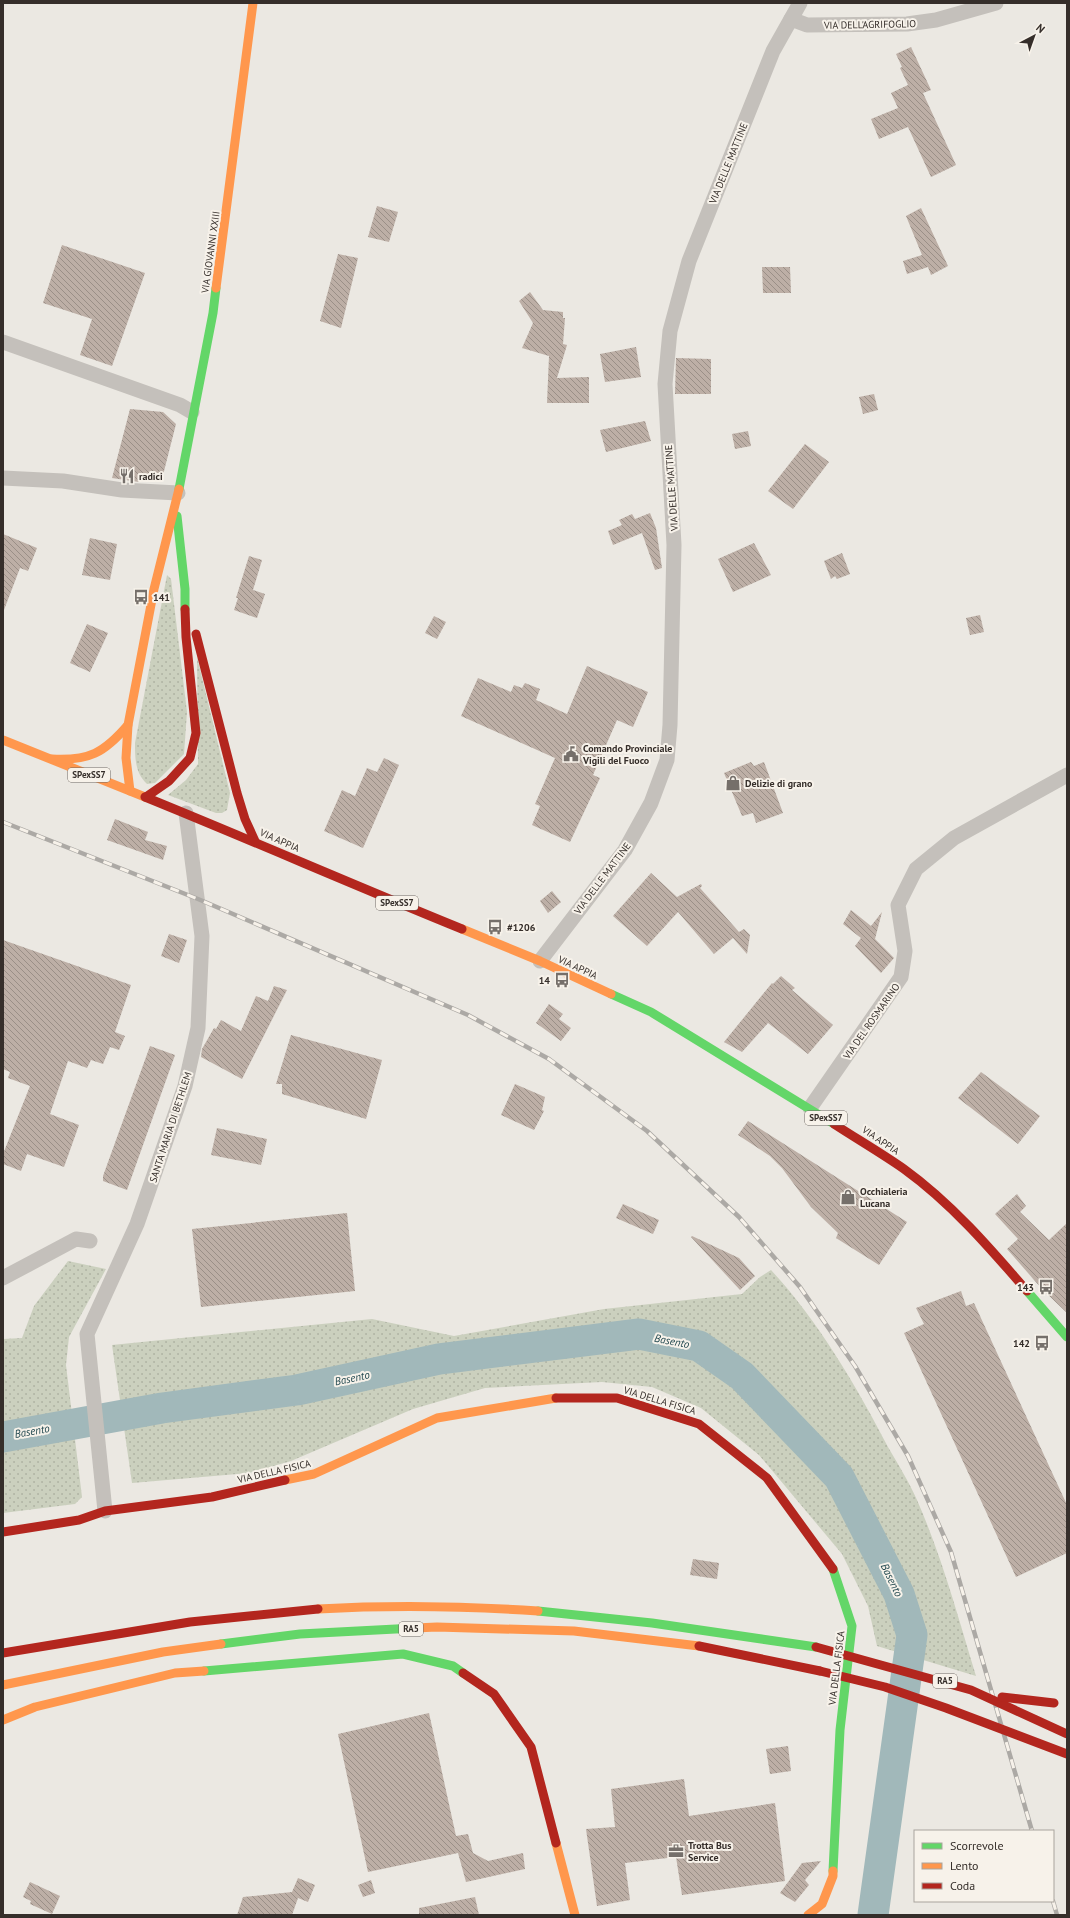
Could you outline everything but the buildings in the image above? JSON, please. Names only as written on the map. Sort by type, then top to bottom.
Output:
[{"type":"main road","name":"VIA GIOVANNI XXIII","points":[[176,497],[213,313],[253,3]]},
{"type":"main road","points":[[146,797],[170,780],[190,758],[196,732],[186,636],[185,589],[176,497]]},
{"type":"main road","points":[[130,791],[126,768],[128,725],[154,589],[176,497]]},
{"type":"main road","points":[[185,589],[237,793],[245,819],[255,841]]},
{"type":"main road","points":[[49,759],[73,761],[86,758],[109,746],[128,725]]},
{"type":"main road","name":"VIA APPIA","points":[[3,740],[255,841],[363,889],[540,961],[651,1012],[810,1108],[904,1169],[972,1228],[1067,1337]]},
{"type":"main road","name":"VIA DELLA FISICA","points":[[3,1532],[79,1520],[105,1512],[212,1497],[314,1474],[437,1418],[552,1398],[617,1398],[698,1424],[767,1478],[835,1572],[852,1626],[840,1730],[833,1876],[822,1904],[808,1915]]},
{"type":"main road","name":"RA5","points":[[3,1660],[54,1646],[130,1631],[249,1614],[378,1606],[517,1609],[701,1629],[816,1647],[971,1690],[1067,1734]]},
{"type":"main road","name":"RA5","points":[[3,1685],[163,1652],[300,1634],[436,1627],[574,1632],[712,1648],[820,1671],[885,1688],[946,1708],[1067,1754]]},
{"type":"main road","points":[[3,1653],[54,1646]]},
{"type":"main road","points":[[3,1720],[35,1707],[175,1673],[402,1654],[453,1666],[494,1694],[531,1747],[575,1915]]},
{"type":"main road","points":[[971,1690],[1010,1699],[1057,1702]]},
{"type":"street","name":"VIA DELLE MATTINE","points":[[540,961],[625,850],[651,803],[667,760],[670,725],[674,545],[665,384],[670,331],[689,261],[773,52],[800,3]]},
{"type":"street","name":"VIA DELL'AGRIFOGLIO","points":[[791,19],[807,25],[907,24],[936,20],[996,3]]},
{"type":"street","points":[[3,342],[180,405],[192,412]]},
{"type":"street","points":[[3,478],[62,481],[176,497]]},
{"type":"street","name":"VIA DEL ROSMARINO","points":[[810,1108],[901,977],[905,951],[898,904],[916,869],[954,838],[1067,776]]},
{"type":"street","name":"SANTA MARIA DI BETHLEM","points":[[105,1512],[87,1334],[137,1224],[185,1086],[198,1028],[202,936],[186,813]]},
{"type":"street","points":[[3,1278],[76,1239],[90,1241]]},
{"type":"green space","points":[[167,575],[171,579],[187,712],[184,754],[155,783],[147,784],[143,780],[138,770],[135,743]]},
{"type":"green space","points":[[197,657],[230,793],[227,810],[222,813],[216,813],[168,795],[186,780],[198,764]]},
{"type":"green space","points":[[68,1261],[106,1269],[69,1337],[66,1365],[82,1497],[75,1504],[3,1513],[3,1339],[22,1338],[34,1306]]},
{"type":"green space","points":[[771,1270],[804,1310],[835,1354],[863,1401],[917,1500],[942,1565],[976,1676],[877,1646],[868,1606],[842,1554],[759,1455],[701,1408],[652,1387],[602,1382],[485,1388],[413,1409],[291,1461],[249,1473],[132,1483],[112,1345],[372,1319],[454,1336],[604,1309],[742,1294],[760,1277]]},
{"type":"waterway","name":"Basento","points":[[3,1437],[162,1408],[297,1390],[439,1359],[639,1334],[699,1346],[742,1376],[839,1477],[899,1594],[912,1635],[873,1915]]},
{"type":"railway","points":[[3,822],[198,899],[468,1015],[549,1059],[647,1131],[739,1217],[800,1287],[855,1366],[908,1456],[951,1552],[1032,1830]]},
{"type":"railway","points":[[1053,1902],[1057,1915]]},
{"type":"traffic: fast","points":[[179,489],[213,313],[216,288]]},
{"type":"traffic: fast","points":[[177,516],[185,589],[185,609]]},
{"type":"traffic: fast","points":[[611,994],[651,1012],[834,1124]]},
{"type":"traffic: fast","points":[[1027,1291],[1067,1337]]},
{"type":"traffic: fast","points":[[833,1569],[852,1626],[840,1730],[833,1871]]},
{"type":"traffic: fast","points":[[538,1611],[652,1623],[816,1647]]},
{"type":"traffic: fast","points":[[221,1644],[300,1634],[415,1628]]},
{"type":"traffic: fast","points":[[204,1671],[403,1654],[453,1666],[463,1673]]},
{"type":"traffic: slow","points":[[216,288],[253,3]]},
{"type":"traffic: slow","points":[[130,791],[126,758],[128,725],[154,589],[179,489]]},
{"type":"traffic: slow","points":[[52,759],[86,757],[95,753],[103,749],[128,725]]},
{"type":"traffic: slow","points":[[3,740],[145,797]]},
{"type":"traffic: slow","points":[[462,929],[540,961],[611,994]]},
{"type":"traffic: slow","points":[[285,1480],[314,1474],[437,1418],[556,1398]]},
{"type":"traffic: slow","points":[[318,1609],[428,1607],[538,1611]]},
{"type":"traffic: slow","points":[[415,1628],[437,1627],[574,1631],[699,1646]]},
{"type":"traffic: slow","points":[[3,1685],[163,1652],[221,1644]]},
{"type":"traffic: slow","points":[[3,1720],[35,1707],[175,1673],[204,1671]]},
{"type":"traffic: slow","points":[[556,1843],[575,1915]]},
{"type":"traffic: slow","points":[[808,1915],[822,1904],[833,1876],[833,1871]]},
{"type":"traffic: jam","points":[[146,797],[169,781],[190,758],[196,733],[186,637],[185,609]]},
{"type":"traffic: jam","points":[[196,634],[237,793],[245,819],[255,841]]},
{"type":"traffic: jam","points":[[145,797],[462,929]]},
{"type":"traffic: jam","points":[[834,1124],[887,1157],[938,1196],[984,1242],[1027,1291]]},
{"type":"traffic: jam","points":[[556,1398],[617,1398],[699,1424],[767,1478],[833,1569]]},
{"type":"traffic: jam","points":[[3,1532],[79,1520],[105,1511],[212,1497],[285,1480]]},
{"type":"traffic: jam","points":[[3,1653],[190,1622],[318,1609]]},
{"type":"traffic: jam","points":[[699,1646],[820,1671]]},
{"type":"traffic: jam","points":[[816,1647],[971,1690],[1067,1734]]},
{"type":"traffic: jam","points":[[820,1671],[885,1687],[946,1708],[1067,1754]]},
{"type":"traffic: jam","points":[[463,1673],[494,1694],[531,1747],[556,1843]]},
{"type":"traffic: jam","points":[[1002,1697],[1054,1703]]},
{"type":"place","name":"radici","points":[[127,476]]},
{"type":"place","name":"141","points":[[141,597]]},
{"type":"place","name":"Comando Provinciale Vigili del Fuoco","points":[[571,754]]},
{"type":"place","name":"Delizie di grano","points":[[733,783]]},
{"type":"place","name":"#1206","points":[[495,927]]},
{"type":"place","name":"14","points":[[562,980]]},
{"type":"place","name":"Occhialeria Lucana","points":[[848,1197]]},
{"type":"place","name":"143","points":[[1046,1287]]},
{"type":"place","name":"142","points":[[1042,1343]]},
{"type":"place","name":"Trotta Bus Service","points":[[676,1851]]}]
